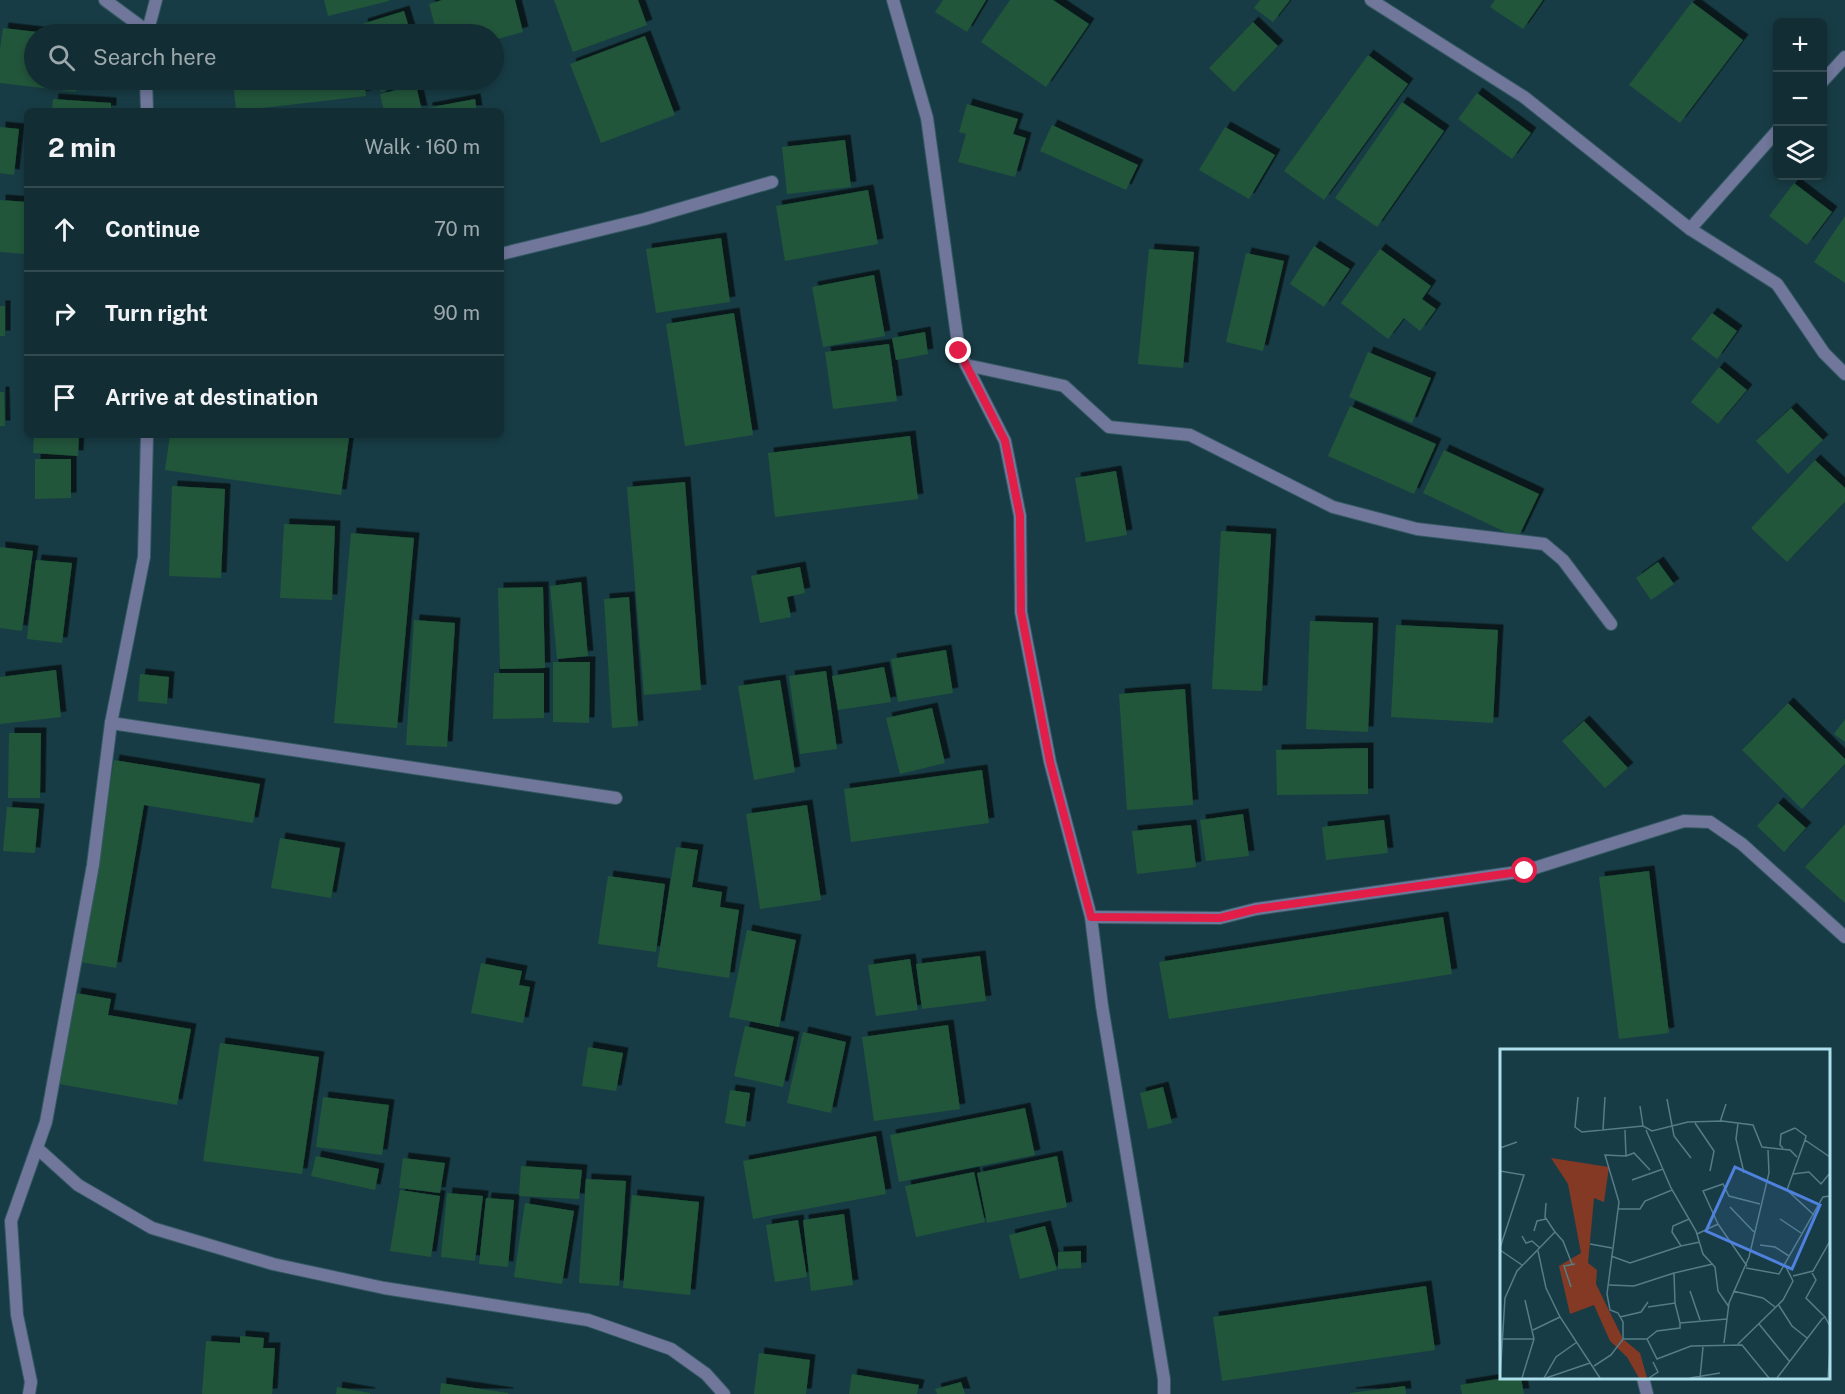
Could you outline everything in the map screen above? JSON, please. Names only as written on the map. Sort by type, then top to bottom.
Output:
[{"type":"street","points":[[105,0],[136,24]]},
{"type":"street","points":[[149,24],[156,0]]},
{"type":"street","points":[[892,0],[927,118],[959,351],[1005,441],[1020,516],[1021,612],[1050,762],[1091,917],[1101,1006],[1164,1379],[1164,1394]]},
{"type":"street","points":[[1371,0],[1524,97],[1690,229],[1777,284],[1824,353],[1845,374]]},
{"type":"street","points":[[1827,77],[1845,57]]},
{"type":"street","points":[[146,90],[147,108]]},
{"type":"street","points":[[1690,229],[1773,136]]},
{"type":"street","points":[[504,253],[645,219],[772,182]]},
{"type":"street","points":[[966,365],[1064,386],[1109,427],[1190,435],[1333,507],[1417,529],[1544,544],[1563,560],[1611,624]]},
{"type":"street","points":[[29,1394],[31,1382],[17,1315],[11,1221],[46,1122],[93,865],[111,723],[144,557],[147,438]]},
{"type":"street","points":[[111,723],[616,798]]},
{"type":"street","points":[[1091,917],[1220,918],[1266,907],[1525,871],[1684,821],[1710,822],[1742,844],[1845,937]]},
{"type":"street","points":[[37,1148],[78,1185],[152,1228],[273,1264],[328,1276],[588,1320],[671,1349],[706,1374],[724,1394]]},
{"type":"street","points":[[1643,1379],[1647,1394]]},
{"type":"building","points":[[324,0],[389,0],[389,1],[328,16]]},
{"type":"building","points":[[442,0],[515,0],[523,32],[504,37],[504,24],[434,24],[429,4]]},
{"type":"building","points":[[554,0],[638,0],[647,25],[573,52]]},
{"type":"building","points":[[943,0],[986,0],[967,32],[935,12]]},
{"type":"building","points":[[1010,0],[1053,0],[1089,24],[1046,87],[981,42]]},
{"type":"building","points":[[1260,0],[1290,0],[1273,22],[1254,8]]},
{"type":"building","points":[[1495,0],[1543,0],[1523,29],[1490,7]]},
{"type":"building","points":[[1692,2],[1743,40],[1680,123],[1629,85]]},
{"type":"building","points":[[404,11],[408,24],[362,24]]},
{"type":"building","points":[[1253,22],[1278,46],[1234,92],[1209,68]]},
{"type":"building","points":[[3,28],[24,30],[24,86],[0,83],[0,49]]},
{"type":"building","points":[[645,36],[675,115],[601,143],[570,64]]},
{"type":"building","points":[[1368,55],[1408,84],[1324,200],[1284,171]]},
{"type":"building","points":[[234,90],[365,90],[366,96],[262,108],[236,108]]},
{"type":"building","points":[[396,90],[417,90],[421,108],[383,108],[380,94]]},
{"type":"building","points":[[1477,93],[1531,133],[1512,159],[1458,119]]},
{"type":"building","points":[[53,99],[111,103],[111,108],[52,108]]},
{"type":"building","points":[[475,99],[476,108],[427,108]]},
{"type":"building","points":[[1402,102],[1444,131],[1377,227],[1335,198]]},
{"type":"building","points":[[967,104],[1018,119],[1013,134],[1026,138],[1015,177],[958,162],[966,134],[959,132]]},
{"type":"building","points":[[1052,125],[1138,165],[1126,190],[1040,151]]},
{"type":"building","points":[[0,127],[19,129],[14,175],[0,173]]},
{"type":"building","points":[[1225,127],[1275,155],[1249,199],[1199,170]]},
{"type":"building","points":[[845,140],[851,187],[787,194],[782,147]]},
{"type":"building","points":[[1794,183],[1832,212],[1807,245],[1769,216]]},
{"type":"building","points":[[868,190],[878,244],[785,261],[776,206]]},
{"type":"building","points":[[0,200],[24,202],[24,254],[0,252]]},
{"type":"building","points":[[1845,216],[1845,283],[1814,262]]},
{"type":"building","points":[[721,238],[730,302],[656,313],[646,249]]},
{"type":"building","points":[[1314,246],[1350,269],[1324,307],[1290,284]]},
{"type":"building","points":[[1149,249],[1194,252],[1183,368],[1138,364]]},
{"type":"building","points":[[1380,249],[1431,286],[1422,299],[1436,309],[1420,331],[1404,318],[1388,339],[1341,303]]},
{"type":"building","points":[[1246,253],[1284,261],[1263,351],[1226,342]]},
{"type":"building","points":[[874,275],[885,336],[823,347],[812,287]]},
{"type":"building","points":[[0,306],[5,306],[5,336],[0,336]]},
{"type":"building","points":[[734,313],[753,435],[685,446],[666,324]]},
{"type":"building","points":[[1712,313],[1737,331],[1717,359],[1691,339]]},
{"type":"building","points":[[925,332],[928,354],[896,360],[892,338]]},
{"type":"building","points":[[889,344],[897,401],[833,409],[825,352]]},
{"type":"building","points":[[1368,352],[1431,378],[1412,423],[1349,397]]},
{"type":"building","points":[[1719,367],[1747,390],[1718,424],[1691,402]]},
{"type":"building","points":[[0,392],[4,392],[5,426],[0,426]]},
{"type":"building","points":[[1350,406],[1436,444],[1414,494],[1328,456]]},
{"type":"building","points":[[1791,408],[1823,440],[1788,474],[1756,441]]},
{"type":"building","points":[[910,436],[918,499],[775,517],[768,453]]},
{"type":"building","points":[[34,438],[79,438],[78,456],[33,453]]},
{"type":"building","points":[[170,438],[349,438],[341,495],[165,470]]},
{"type":"building","points":[[1444,450],[1539,494],[1518,538],[1423,493]]},
{"type":"building","points":[[35,459],[71,459],[71,498],[35,499]]},
{"type":"building","points":[[1815,460],[1845,488],[1845,502],[1787,562],[1751,528]]},
{"type":"building","points":[[1116,471],[1127,535],[1086,542],[1075,478]]},
{"type":"building","points":[[685,482],[701,690],[644,695],[627,487]]},
{"type":"building","points":[[172,486],[225,489],[221,578],[169,576]]},
{"type":"building","points":[[284,524],[335,526],[332,600],[280,598]]},
{"type":"building","points":[[1221,531],[1271,534],[1262,691],[1212,689]]},
{"type":"building","points":[[351,533],[414,538],[397,728],[334,723]]},
{"type":"building","points":[[0,547],[33,551],[22,631],[0,628]]},
{"type":"building","points":[[36,560],[72,563],[62,643],[27,639]]},
{"type":"building","points":[[1658,562],[1674,584],[1651,600],[1636,578]]},
{"type":"building","points":[[800,567],[805,593],[787,597],[791,617],[760,623],[751,576]]},
{"type":"building","points":[[581,582],[588,656],[557,659],[550,586]]},
{"type":"building","points":[[543,587],[545,668],[500,669],[498,588]]},
{"type":"building","points":[[629,597],[638,726],[612,728],[604,599]]},
{"type":"building","points":[[414,620],[455,623],[447,747],[406,745]]},
{"type":"building","points":[[1310,621],[1373,623],[1368,732],[1306,729]]},
{"type":"building","points":[[1396,625],[1498,630],[1493,723],[1391,717]]},
{"type":"building","points":[[946,650],[953,693],[898,702],[891,659]]},
{"type":"building","points":[[553,662],[590,662],[589,723],[553,722]]},
{"type":"building","points":[[884,667],[891,702],[838,710],[832,676]]},
{"type":"building","points":[[56,670],[61,717],[0,724],[0,677]]},
{"type":"building","points":[[826,671],[837,749],[800,754],[789,676]]},
{"type":"building","points":[[494,673],[544,673],[544,718],[493,719]]},
{"type":"building","points":[[140,674],[169,677],[167,704],[138,701]]},
{"type":"building","points":[[780,680],[795,772],[754,780],[738,686]]},
{"type":"building","points":[[1185,689],[1193,805],[1127,810],[1119,694]]},
{"type":"building","points":[[1788,703],[1845,759],[1845,764],[1802,809],[1742,750]]},
{"type":"building","points":[[932,708],[945,763],[900,774],[886,718]]},
{"type":"building","points":[[1845,719],[1845,742],[1834,734]]},
{"type":"building","points":[[1584,721],[1628,768],[1605,788],[1562,741]]},
{"type":"building","points":[[9,733],[41,733],[40,798],[8,798]]},
{"type":"building","points":[[1368,748],[1368,794],[1277,795],[1276,750]]},
{"type":"building","points":[[114,760],[260,784],[253,823],[144,805],[116,968],[80,962]]},
{"type":"building","points":[[982,770],[989,823],[851,842],[844,789]]},
{"type":"building","points":[[1778,803],[1806,828],[1784,852],[1757,826]]},
{"type":"building","points":[[807,805],[821,900],[760,909],[746,814]]},
{"type":"building","points":[[7,807],[39,809],[35,853],[3,851]]},
{"type":"building","points":[[1243,814],[1249,856],[1206,861],[1200,820]]},
{"type":"building","points":[[1384,820],[1388,853],[1326,860],[1322,827]]},
{"type":"building","points":[[1845,824],[1845,903],[1805,867]]},
{"type":"building","points":[[1191,825],[1196,867],[1137,874],[1132,831]]},
{"type":"building","points":[[280,838],[340,848],[331,898],[271,888]]},
{"type":"building","points":[[676,847],[698,850],[692,887],[722,892],[720,907],[739,910],[729,978],[657,967]]},
{"type":"building","points":[[1649,871],[1669,1033],[1619,1039],[1599,877]]},
{"type":"building","points":[[608,876],[665,884],[656,952],[598,944]]},
{"type":"building","points":[[1443,917],[1452,974],[1169,1019],[1159,962]]},
{"type":"building","points":[[747,930],[796,940],[779,1027],[729,1017]]},
{"type":"building","points":[[980,956],[986,1001],[922,1009],[916,964]]},
{"type":"building","points":[[910,959],[918,1010],[876,1016],[868,965]]},
{"type":"building","points":[[481,963],[522,971],[519,985],[530,987],[523,1023],[471,1013]]},
{"type":"building","points":[[76,993],[111,999],[108,1015],[191,1029],[177,1105],[59,1084]]},
{"type":"building","points":[[948,1025],[960,1109],[874,1121],[862,1037]]},
{"type":"building","points":[[745,1026],[794,1037],[783,1087],[734,1076]]},
{"type":"building","points":[[803,1032],[846,1042],[831,1113],[787,1103]]},
{"type":"building","points":[[220,1043],[319,1057],[302,1174],[203,1161]]},
{"type":"building","points":[[588,1047],[623,1053],[616,1091],[582,1086]]},
{"type":"building","points":[[1163,1087],[1172,1123],[1148,1129],[1140,1093]]},
{"type":"building","points":[[730,1090],[750,1093],[745,1127],[725,1123]]},
{"type":"building","points":[[323,1097],[389,1105],[382,1155],[316,1147]]},
{"type":"building","points":[[1025,1108],[1035,1155],[899,1182],[890,1135]]},
{"type":"building","points":[[876,1136],[886,1194],[753,1219],[743,1161]]},
{"type":"building","points":[[316,1156],[379,1169],[375,1190],[311,1176]]},
{"type":"building","points":[[1057,1156],[1067,1207],[987,1223],[977,1173]]},
{"type":"building","points":[[403,1158],[445,1163],[440,1193],[399,1188]]},
{"type":"building","points":[[521,1166],[582,1170],[579,1199],[519,1196]]},
{"type":"building","points":[[974,1172],[985,1222],[916,1237],[905,1186]]},
{"type":"building","points":[[586,1179],[626,1181],[619,1286],[579,1283]]},
{"type":"building","points":[[400,1190],[440,1196],[431,1257],[390,1251]]},
{"type":"building","points":[[447,1193],[483,1196],[475,1261],[441,1257]]},
{"type":"building","points":[[632,1195],[699,1202],[690,1295],[623,1288]]},
{"type":"building","points":[[486,1198],[514,1200],[508,1267],[479,1264]]},
{"type":"building","points":[[525,1203],[574,1211],[562,1284],[514,1277]]},
{"type":"building","points":[[844,1214],[853,1285],[811,1291],[803,1220]]},
{"type":"building","points":[[798,1220],[807,1277],[775,1282],[766,1225]]},
{"type":"building","points":[[1045,1226],[1057,1270],[1020,1279],[1009,1235]]},
{"type":"building","points":[[1081,1251],[1081,1268],[1058,1269],[1058,1252]]},
{"type":"building","points":[[1426,1286],[1435,1350],[1222,1381],[1213,1317]]},
{"type":"building","points":[[240,1336],[264,1338],[263,1348],[275,1348],[272,1394],[202,1394],[206,1341],[240,1343]]},
{"type":"building","points":[[759,1353],[810,1360],[806,1394],[754,1394]]},
{"type":"building","points":[[852,1374],[919,1385],[917,1394],[849,1394]]},
{"type":"building","points":[[1500,1379],[1521,1379],[1524,1394],[1462,1394],[1460,1385]]},
{"type":"building","points":[[961,1382],[965,1394],[937,1394],[935,1389]]},
{"type":"building","points":[[441,1383],[508,1393],[508,1394],[440,1394]]},
{"type":"building","points":[[1405,1386],[1406,1394],[1350,1394],[1350,1393]]},
{"type":"building","points":[[337,1387],[370,1393],[370,1394],[336,1394]]},
{"type":"route","points":[[959,351],[1005,441],[1020,516],[1021,612],[1050,762],[1091,917],[1220,918],[1256,909],[1525,871]]}]
